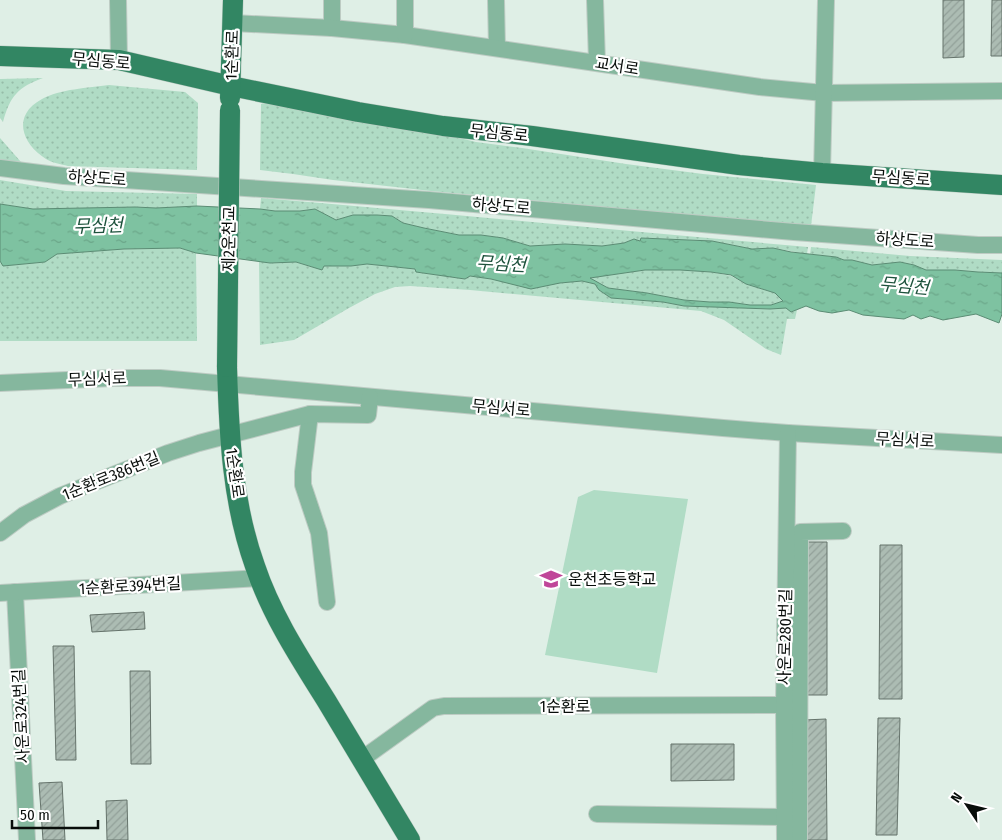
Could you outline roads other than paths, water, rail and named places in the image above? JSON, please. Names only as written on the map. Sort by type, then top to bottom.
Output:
[{"type":"main road","name":"1순환로","points":[[230,110],[233,0]]},
{"type":"main road","name":"무심동로","points":[[0,56],[119,60],[231,86],[358,112],[443,126],[532,136],[738,165],[1002,185]]},
{"type":"main road","name":"제2운천교","points":[[228,376],[230,110]]},
{"type":"main road","name":"1순환로","points":[[228,376],[234,481],[245,532],[259,578],[294,647],[410,840]]},
{"type":"street","points":[[118,0],[119,60]]},
{"type":"street","points":[[332,0],[332,28]]},
{"type":"street","points":[[405,0],[405,35]]},
{"type":"street","points":[[496,0],[497,48]]},
{"type":"street","points":[[595,0],[597,62]]},
{"type":"street","points":[[822,172],[826,0]]},
{"type":"street","name":"교서로","points":[[233,23],[332,28],[405,35],[760,87],[824,93],[1002,91]]},
{"type":"street","name":"하상도로","points":[[0,168],[64,176],[429,200],[978,245],[1002,244]]},
{"type":"street","name":"무심서로","points":[[0,383],[113,378],[228,376],[370,397],[788,433],[1002,445]]},
{"type":"street","name":"1순환로386번길","points":[[0,533],[24,515],[60,496],[168,453],[230,434],[310,414],[368,415],[370,397]]},
{"type":"street","points":[[310,414],[303,485],[320,533],[327,602]]},
{"type":"street","name":"사운로280번길","points":[[788,433],[784,705],[785,817],[792,839]]},
{"type":"street","points":[[792,839],[800,532],[843,532]]},
{"type":"street","name":"1순환로394번길","points":[[8,593],[259,578]]},
{"type":"street","name":"사운로324번길","points":[[8,593],[27,840]]},
{"type":"street","name":"1순환로","points":[[362,759],[433,708],[444,706],[784,705]]},
{"type":"street","points":[[597,814],[785,817]]},
{"type":"water","name":"무심천","points":[[0,204],[33,209],[197,206],[275,211],[315,209],[336,220],[353,215],[392,216],[403,223],[424,228],[459,235],[503,238],[530,246],[565,244],[602,246],[624,243],[634,239],[640,241],[641,238],[712,241],[752,249],[773,248],[836,257],[872,265],[900,262],[926,270],[1002,273],[1002,314],[999,323],[976,314],[943,320],[930,316],[921,319],[913,315],[904,319],[863,315],[849,310],[832,313],[806,306],[791,312],[786,308],[684,306],[663,302],[611,298],[599,290],[595,284],[582,281],[531,289],[491,279],[470,276],[465,279],[416,272],[415,269],[367,264],[324,266],[322,270],[296,262],[270,263],[196,253],[180,248],[124,249],[57,254],[45,262],[3,266],[0,261]],"holes":[[[645,270],[680,270],[731,275],[746,284],[775,293],[783,301],[771,305],[750,305],[684,300],[608,288],[590,278]]]},
{"type":"place","name":"운천초등학교","points":[[551,579]]}]
